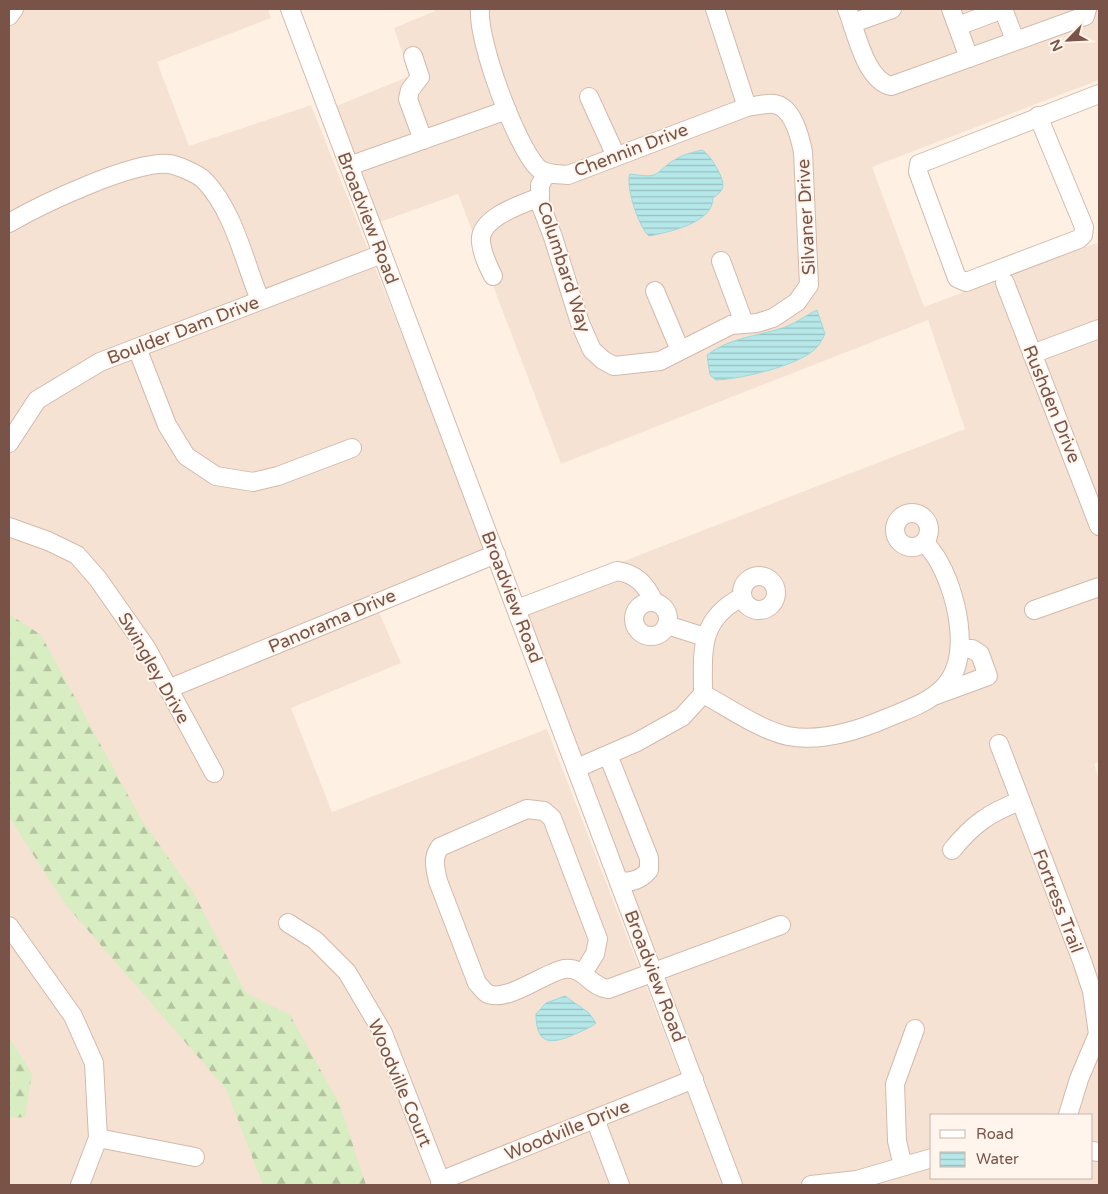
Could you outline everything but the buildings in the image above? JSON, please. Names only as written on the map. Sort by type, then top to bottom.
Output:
[{"type":"street","points":[[9,16],[14,9]]},
{"type":"street","name":"Broadview Road","points":[[290,9],[733,1185]]},
{"type":"street","points":[[480,9],[479,16],[485,41],[507,110],[526,151],[539,169],[547,173]]},
{"type":"street","points":[[715,9],[747,107]]},
{"type":"street","points":[[892,9],[850,16],[868,66],[878,79],[884,84],[891,86],[1014,40],[1085,16],[1088,9]]},
{"type":"street","points":[[952,9],[970,58]]},
{"type":"street","points":[[958,26],[1003,9],[1014,40]]},
{"type":"street","points":[[413,56],[420,77],[410,90],[408,99],[423,140]]},
{"type":"street","points":[[1038,116],[1084,228],[1083,235],[966,282],[958,278],[918,172],[919,164],[1038,116],[1099,94]]},
{"type":"street","points":[[589,97],[616,156]]},
{"type":"street","name":"Chennin Drive","points":[[547,173],[568,175],[747,107],[775,104]]},
{"type":"street","name":"Silvaner Drive","points":[[629,365],[660,361],[731,324],[773,318],[786,311],[804,295],[809,285],[810,260],[800,137],[784,110],[775,104]]},
{"type":"street","points":[[349,166],[507,110]]},
{"type":"street","points":[[9,223],[41,204],[134,169],[170,164],[202,178],[224,207],[260,300]]},
{"type":"street","name":"Columbard Way","points":[[547,173],[540,185],[540,203],[553,237],[580,323],[590,344],[602,360],[614,366],[629,365]]},
{"type":"street","points":[[493,276],[481,241],[483,230],[487,224],[509,210],[540,197]]},
{"type":"street","name":"Boulder Dam Drive","points":[[9,443],[37,400],[100,362],[382,254]]},
{"type":"street","points":[[721,261],[744,323]]},
{"type":"street","name":"Rushden Drive","points":[[1004,283],[1095,503],[1099,526]]},
{"type":"street","points":[[655,292],[680,350]]},
{"type":"street","points":[[1032,354],[1099,329]]},
{"type":"street","points":[[137,348],[167,425],[186,456],[216,476],[253,482],[278,476],[352,448]]},
{"type":"street","name":"Swingley Drive","points":[[9,527],[48,541],[77,556],[126,618],[214,774]]},
{"type":"street","points":[[925,541],[936,557],[947,581],[960,625],[961,650],[958,663],[945,687],[934,696]]},
{"type":"street","name":"Panorama Drive","points":[[168,690],[496,554]]},
{"type":"street","points":[[517,609],[617,571],[630,573],[637,577],[648,590],[654,602],[665,609],[668,617],[667,625],[660,633],[653,636],[642,634],[637,629],[634,617],[637,609],[642,604],[654,602]]},
{"type":"street","points":[[1034,610],[1099,586]]},
{"type":"street","points":[[577,768],[608,755],[682,716],[703,694],[705,637],[723,609],[742,598]]},
{"type":"street","points":[[667,625],[705,637]]},
{"type":"street","points":[[703,694],[771,730],[787,736],[808,738],[836,735],[872,725],[934,696],[988,676],[980,654],[972,649],[961,650]]},
{"type":"street","name":"Fortress Trail","points":[[999,744],[1092,991],[1098,1021],[1098,1034],[1079,1079],[1068,1114]]},
{"type":"street","points":[[608,755],[649,858],[650,870],[645,876],[630,882],[619,882]]},
{"type":"street","points":[[952,850],[977,822],[998,810],[1020,801]]},
{"type":"street","points":[[583,973],[594,954],[598,939],[552,818],[544,811],[527,809],[440,846],[435,854],[434,865],[438,881],[477,983],[486,993],[494,996],[509,993],[561,970],[571,968],[583,973],[601,988],[608,989],[782,925]]},
{"type":"street","name":"Woodville Court","points":[[288,923],[315,940],[347,972],[383,1033],[441,1183]]},
{"type":"street","points":[[9,926],[73,1016],[94,1063],[98,1138],[80,1185]]},
{"type":"street","points":[[903,1166],[897,1141],[895,1084],[914,1029]]},
{"type":"street","name":"Woodville Drive","points":[[441,1183],[694,1079]]},
{"type":"street","points":[[595,1119],[620,1185]]},
{"type":"street","points":[[98,1138],[195,1157]]},
{"type":"street","points":[[812,1185],[857,1180],[930,1159]]},
{"type":"shaded area","points":[[9,9],[268,9],[271,18],[157,62],[189,146],[311,105],[486,548],[372,596],[401,663],[291,708],[332,812],[547,729],[723,1185],[9,1185]]},
{"type":"shaded area","points":[[435,9],[1099,9],[1099,80],[872,167],[924,307],[1099,242],[1099,762],[1094,764],[1099,779],[1099,1185],[740,1185],[518,602],[965,429],[928,320],[561,464],[458,194],[377,223],[334,107],[410,76],[394,28],[435,11]]},
{"type":"green space","points":[[9,614],[41,635],[141,819],[194,894],[246,993],[290,1015],[340,1105],[366,1185],[263,1185],[226,1089],[65,904],[9,817]]},
{"type":"green space","points":[[9,1037],[32,1074],[25,1117],[9,1118]]},
{"type":"water","points":[[702,150],[709,156],[718,171],[723,185],[721,191],[713,198],[711,207],[706,214],[698,220],[678,229],[649,236],[641,225],[634,207],[629,188],[630,174],[648,176],[657,174],[679,157]]},
{"type":"water","points":[[817,310],[825,334],[817,347],[806,356],[768,371],[739,377],[716,380],[710,375],[707,355],[723,345],[784,327]]},
{"type":"water","points":[[565,996],[589,1013],[596,1023],[566,1038],[552,1041],[546,1040],[539,1032],[536,1014],[546,1003]]}]
